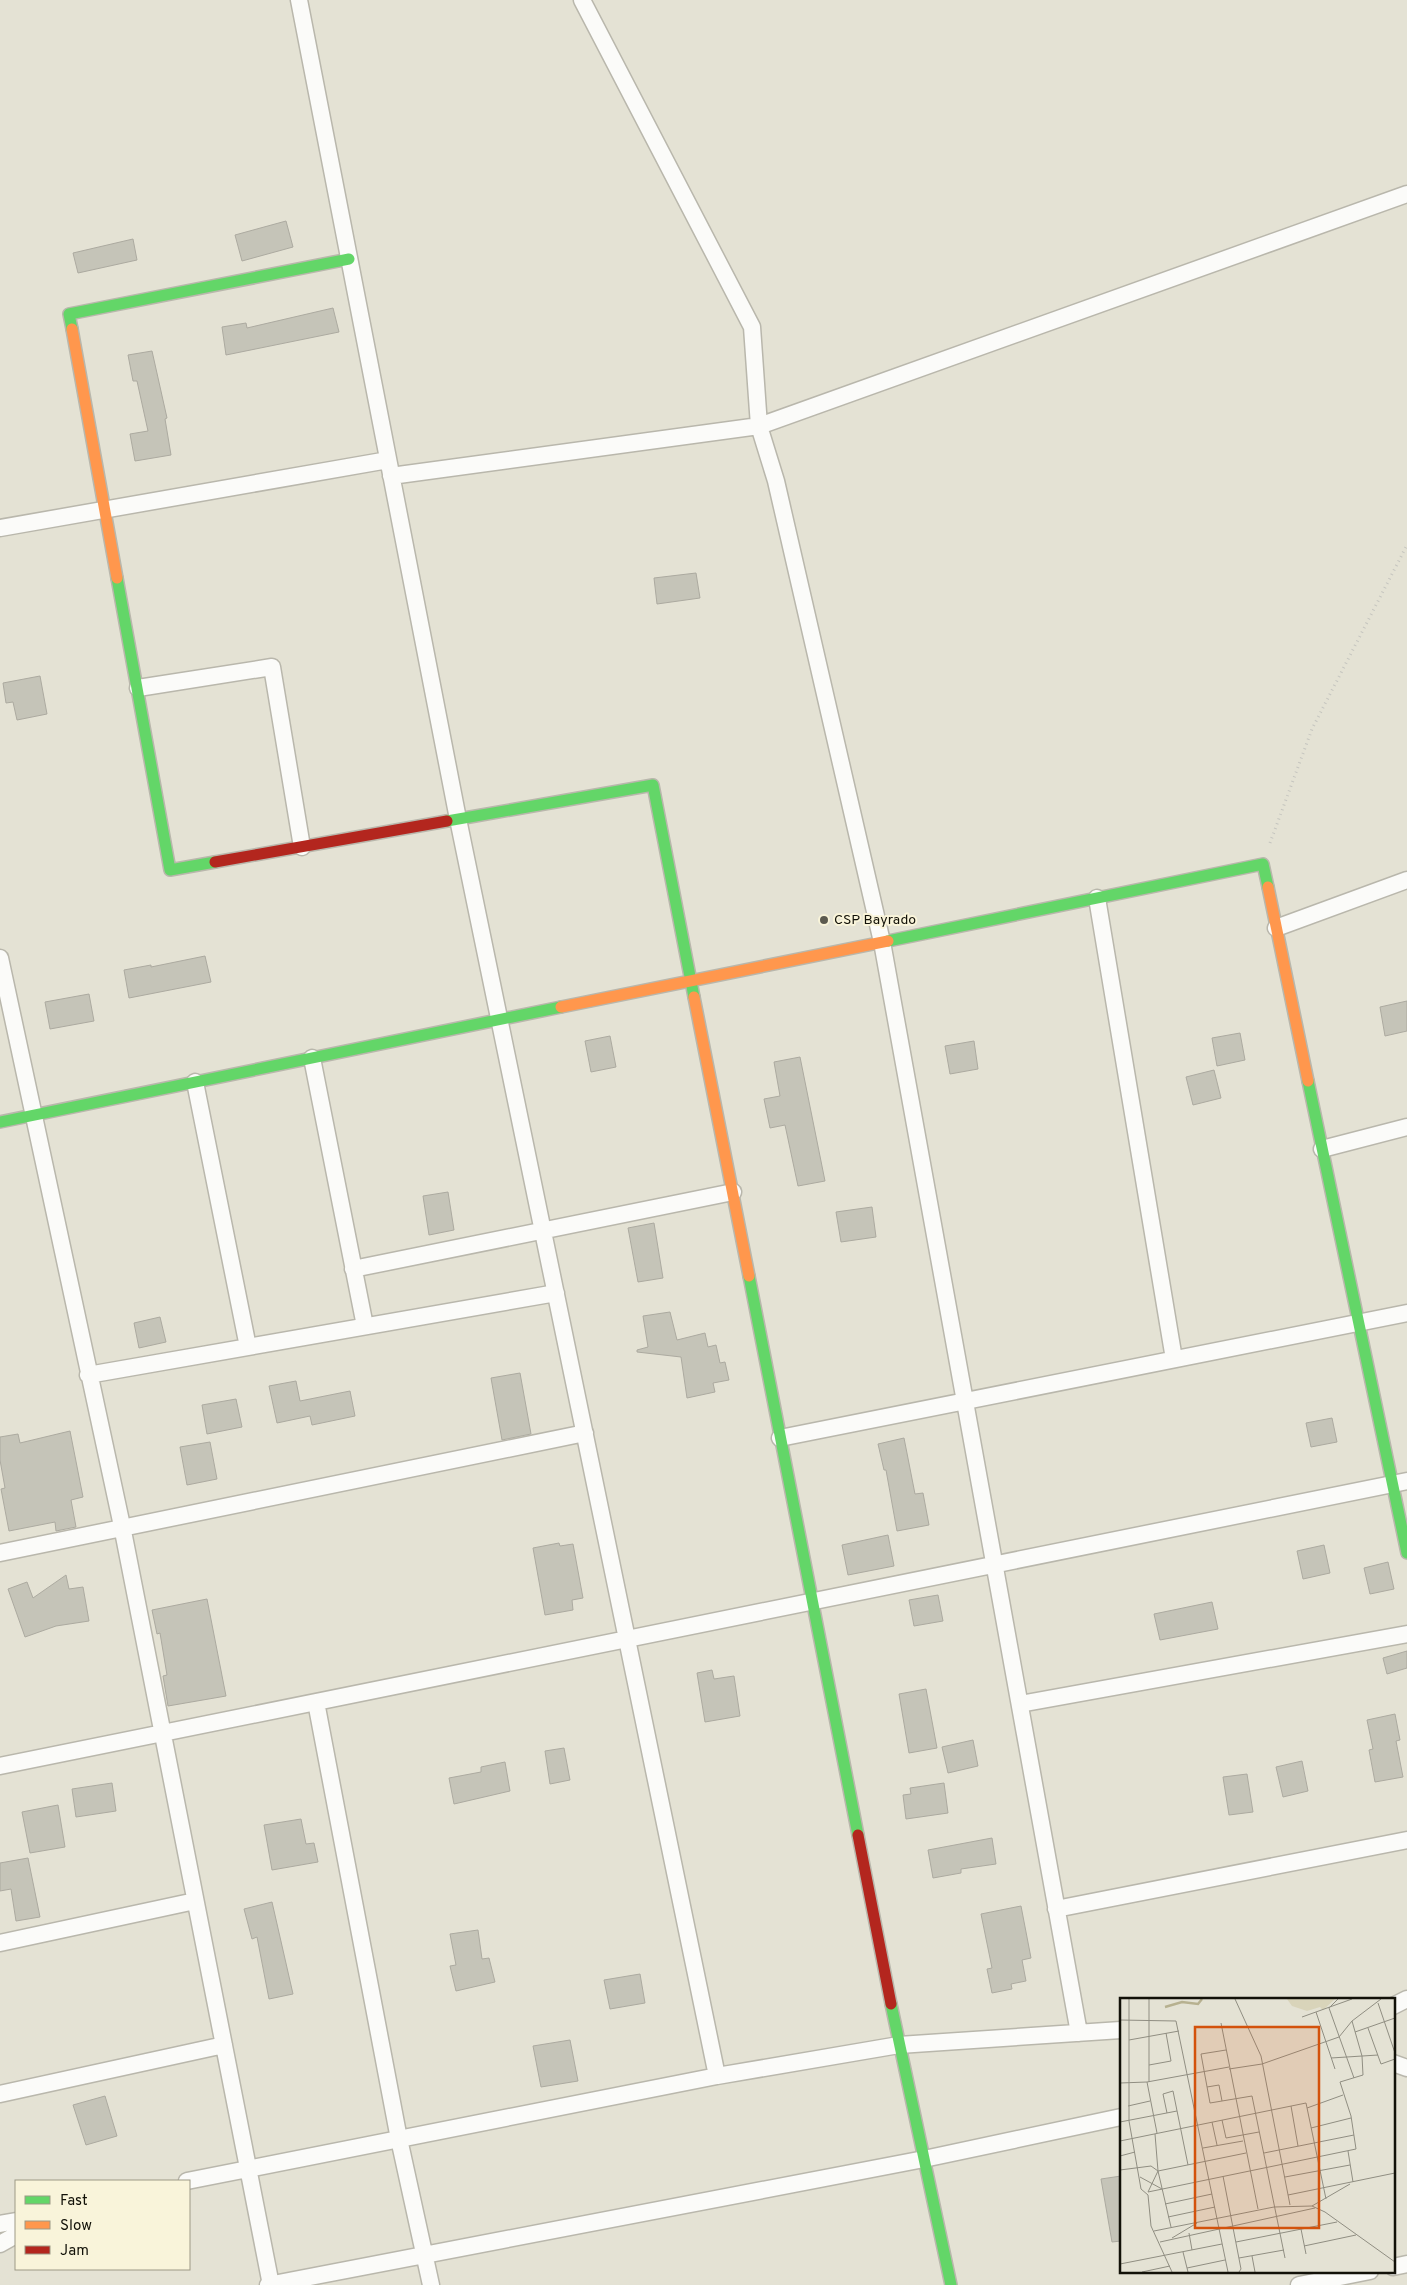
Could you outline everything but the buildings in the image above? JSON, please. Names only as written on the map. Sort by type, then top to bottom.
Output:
[{"type":"street","points":[[299,0],[458,819],[717,2076]]},
{"type":"street","points":[[582,0],[752,327],[759,426],[776,481],[882,942],[1079,2033]]},
{"type":"street","points":[[0,528],[106,508],[390,468],[759,426],[1407,194]]},
{"type":"street","points":[[349,259],[69,314],[106,508],[170,870],[653,785],[899,2045],[951,2285]]},
{"type":"street","points":[[138,688],[272,667],[302,847]]},
{"type":"street","points":[[0,1122],[1262,864],[1359,1322],[1400,1482],[1407,1552]]},
{"type":"street","points":[[1276,928],[1407,880]]},
{"type":"street","points":[[1097,898],[1174,1359]]},
{"type":"street","points":[[0,958],[88,1375],[122,1526],[270,2285],[924,2160],[1120,2117]]},
{"type":"street","points":[[312,1058],[365,1326]]},
{"type":"street","points":[[195,1082],[248,1347]]},
{"type":"street","points":[[1322,1149],[1407,1127]]},
{"type":"street","points":[[353,1269],[732,1192]]},
{"type":"street","points":[[88,1375],[556,1293]]},
{"type":"street","points":[[780,1438],[1407,1313]]},
{"type":"street","points":[[0,1553],[122,1526],[584,1433]]},
{"type":"street","points":[[0,1766],[1400,1482]]},
{"type":"street","points":[[1020,1704],[1407,1634]]},
{"type":"street","points":[[316,1702],[399,2139],[431,2285]]},
{"type":"street","points":[[1056,1909],[1407,1840]]},
{"type":"street","points":[[0,1943],[195,1901]]},
{"type":"street","points":[[1394,2006],[1407,1999]]},
{"type":"street","points":[[190,2181],[717,2076],[899,2045],[1120,2030]]},
{"type":"street","points":[[0,2094],[224,2044]]},
{"type":"street","points":[[1394,2063],[1407,2068]]},
{"type":"street","points":[[0,2224],[15,2221]]},
{"type":"street","points":[[0,2244],[15,2236]]},
{"type":"street","points":[[1394,2267],[1407,2264]]},
{"type":"street","points":[[1299,2285],[1365,2272]]},
{"type":"path","points":[[1262,864],[1312,729],[1407,544]]},
{"type":"traffic: fast","points":[[72,329],[69,314],[349,259]]},
{"type":"traffic: fast","points":[[117,578],[170,870],[215,862]]},
{"type":"traffic: fast","points":[[447,821],[653,785],[694,997]]},
{"type":"traffic: fast","points":[[888,941],[1263,864],[1268,887]]},
{"type":"traffic: fast","points":[[0,1122],[561,1007]]},
{"type":"traffic: fast","points":[[1308,1081],[1407,1553]]},
{"type":"traffic: fast","points":[[749,1276],[858,1835]]},
{"type":"traffic: fast","points":[[891,2004],[951,2285]]},
{"type":"traffic: slow","points":[[72,329],[117,578]]},
{"type":"traffic: slow","points":[[1268,887],[1308,1081]]},
{"type":"traffic: slow","points":[[561,1007],[888,941]]},
{"type":"traffic: slow","points":[[694,997],[749,1276]]},
{"type":"traffic: jam","points":[[215,862],[447,821]]},
{"type":"traffic: jam","points":[[858,1835],[891,2004]]},
{"type":"place","name":"CSP Bayrado","points":[[824,920]]}]
